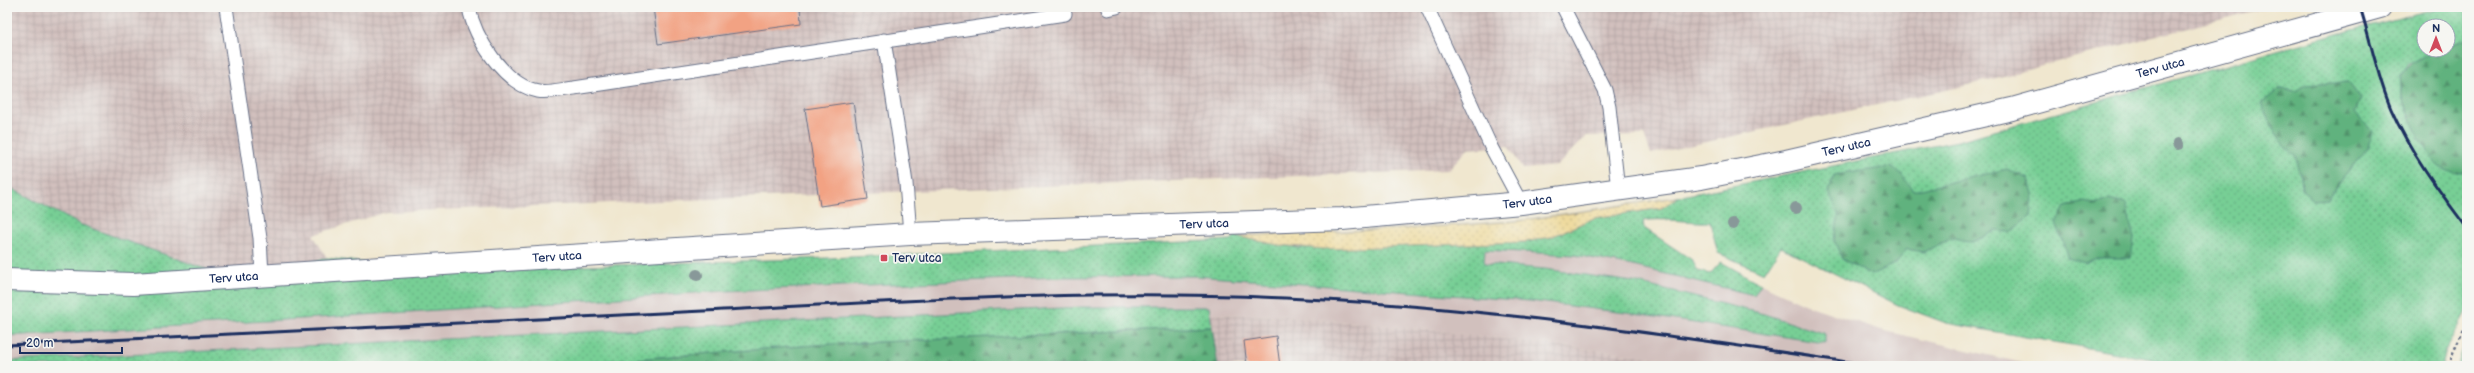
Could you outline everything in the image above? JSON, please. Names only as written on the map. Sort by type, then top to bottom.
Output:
[{"type":"street","name":"Terv utca","points":[[7,280],[133,284],[910,234],[1342,219],[1521,203],[1701,178],[1786,161],[2012,109],[2337,13],[2380,7]]},
{"type":"lane","points":[[226,7],[260,238],[262,275]]},
{"type":"lane","points":[[469,7],[483,44],[500,66],[513,81],[538,91],[574,88],[884,40],[1065,14]]},
{"type":"lane","points":[[1427,7],[1491,147],[1521,203]]},
{"type":"lane","points":[[1562,7],[1605,90],[1609,107],[1618,190]]},
{"type":"lane","points":[[884,40],[906,183],[910,234]]},
{"type":"path","points":[[2450,366],[2452,355],[2467,323]]},
{"type":"shaded area","points":[[7,7],[2268,7],[1969,85],[1651,154],[1644,135],[1586,136],[1557,166],[1523,169],[1508,146],[1467,149],[1448,170],[386,212],[313,235],[327,258],[239,281],[79,224],[7,186]]},
{"type":"shaded area","points":[[1485,250],[1575,255],[1633,266],[1754,295],[1761,284],[1807,305],[1881,330],[2035,366],[1728,366],[1431,330],[1285,316],[1210,314],[1209,307],[961,313],[508,338],[7,361],[7,336],[318,318],[725,291],[1058,277],[1196,276],[1530,301],[1642,315],[1824,343],[1825,334],[1764,314],[1633,282],[1545,269],[1484,265]]},
{"type":"shaded area","points":[[1210,314],[1285,316],[1431,330],[1728,366],[1218,366]]},
{"type":"green space","points":[[2443,7],[2467,7],[2467,39],[2456,43],[2456,18],[2416,18],[2416,58],[2421,58],[2409,64],[2401,76],[2404,105],[2416,131],[2457,174],[2467,173],[2467,310],[2446,349],[2442,366],[2191,366],[1946,323],[1898,305],[1781,247],[1764,273],[1718,253],[1710,222],[1650,220],[1643,221],[1644,228],[1692,260],[1698,271],[1710,274],[1721,262],[1761,284],[1754,295],[1633,266],[1575,255],[1485,250],[1484,264],[1545,269],[1633,282],[1764,314],[1825,334],[1825,343],[1642,315],[1530,301],[1196,276],[1058,277],[725,291],[318,318],[7,336],[7,186],[79,224],[239,281],[327,258],[429,271],[829,258],[1231,240],[1235,236],[1298,248],[1525,242],[1551,237],[1594,218],[1662,208],[1677,197],[1958,141],[2333,35]],"holes":[[[2279,89],[2297,91],[2368,148],[2337,184],[2328,200],[2302,189],[2301,173]]]},
{"type":"green space","points":[[2467,39],[2467,173],[2457,174],[2435,164],[2416,131],[2404,105],[2401,76],[2420,58],[2456,58],[2456,43]]},
{"type":"green space","points":[[2348,82],[2361,99],[2355,112],[2372,131],[2368,148],[2337,184],[2328,200],[2313,201],[2302,189],[2301,173],[2295,156],[2277,136],[2261,104],[2279,89],[2297,91],[2304,85]]},
{"type":"green space","points":[[1891,167],[1901,174],[1913,191],[2007,169],[2029,179],[2033,194],[2031,217],[2010,232],[1995,231],[1973,242],[1953,238],[1923,252],[1907,249],[1896,263],[1871,275],[1842,259],[1834,240],[1839,215],[1829,192],[1834,175]]},
{"type":"green space","points":[[2108,200],[2126,204],[2134,239],[2131,258],[2096,258],[2085,263],[2068,258],[2056,223],[2065,207],[2085,202],[2095,205]]},
{"type":"green space","points":[[1082,307],[1209,307],[1212,327],[815,345],[545,366],[7,366],[7,361]]},
{"type":"green space","points":[[1212,327],[1218,366],[1163,366],[1162,363],[1079,366],[545,366],[815,345]]},
{"type":"green space","points":[[2467,339],[2467,366],[2457,366]]},
{"type":"sand","points":[[1677,197],[1662,208],[1594,218],[1551,237],[1525,242],[1323,249],[1278,245],[1235,236],[1416,228],[1518,221]]},
{"type":"building","points":[[653,7],[800,7],[801,24],[658,44]]},
{"type":"building","points":[[853,102],[868,199],[820,206],[805,109]]},
{"type":"building","points":[[1276,336],[1280,366],[1247,366],[1244,341]]},
{"type":"railway","points":[[2360,7],[2382,84],[2391,109],[2416,156],[2467,228]]},
{"type":"railway","points":[[7,345],[928,300],[1079,295],[1154,295],[1305,299],[1448,309],[1591,325],[1875,366]]},
{"type":"place","name":"Terv utca","points":[[884,258]]}]
